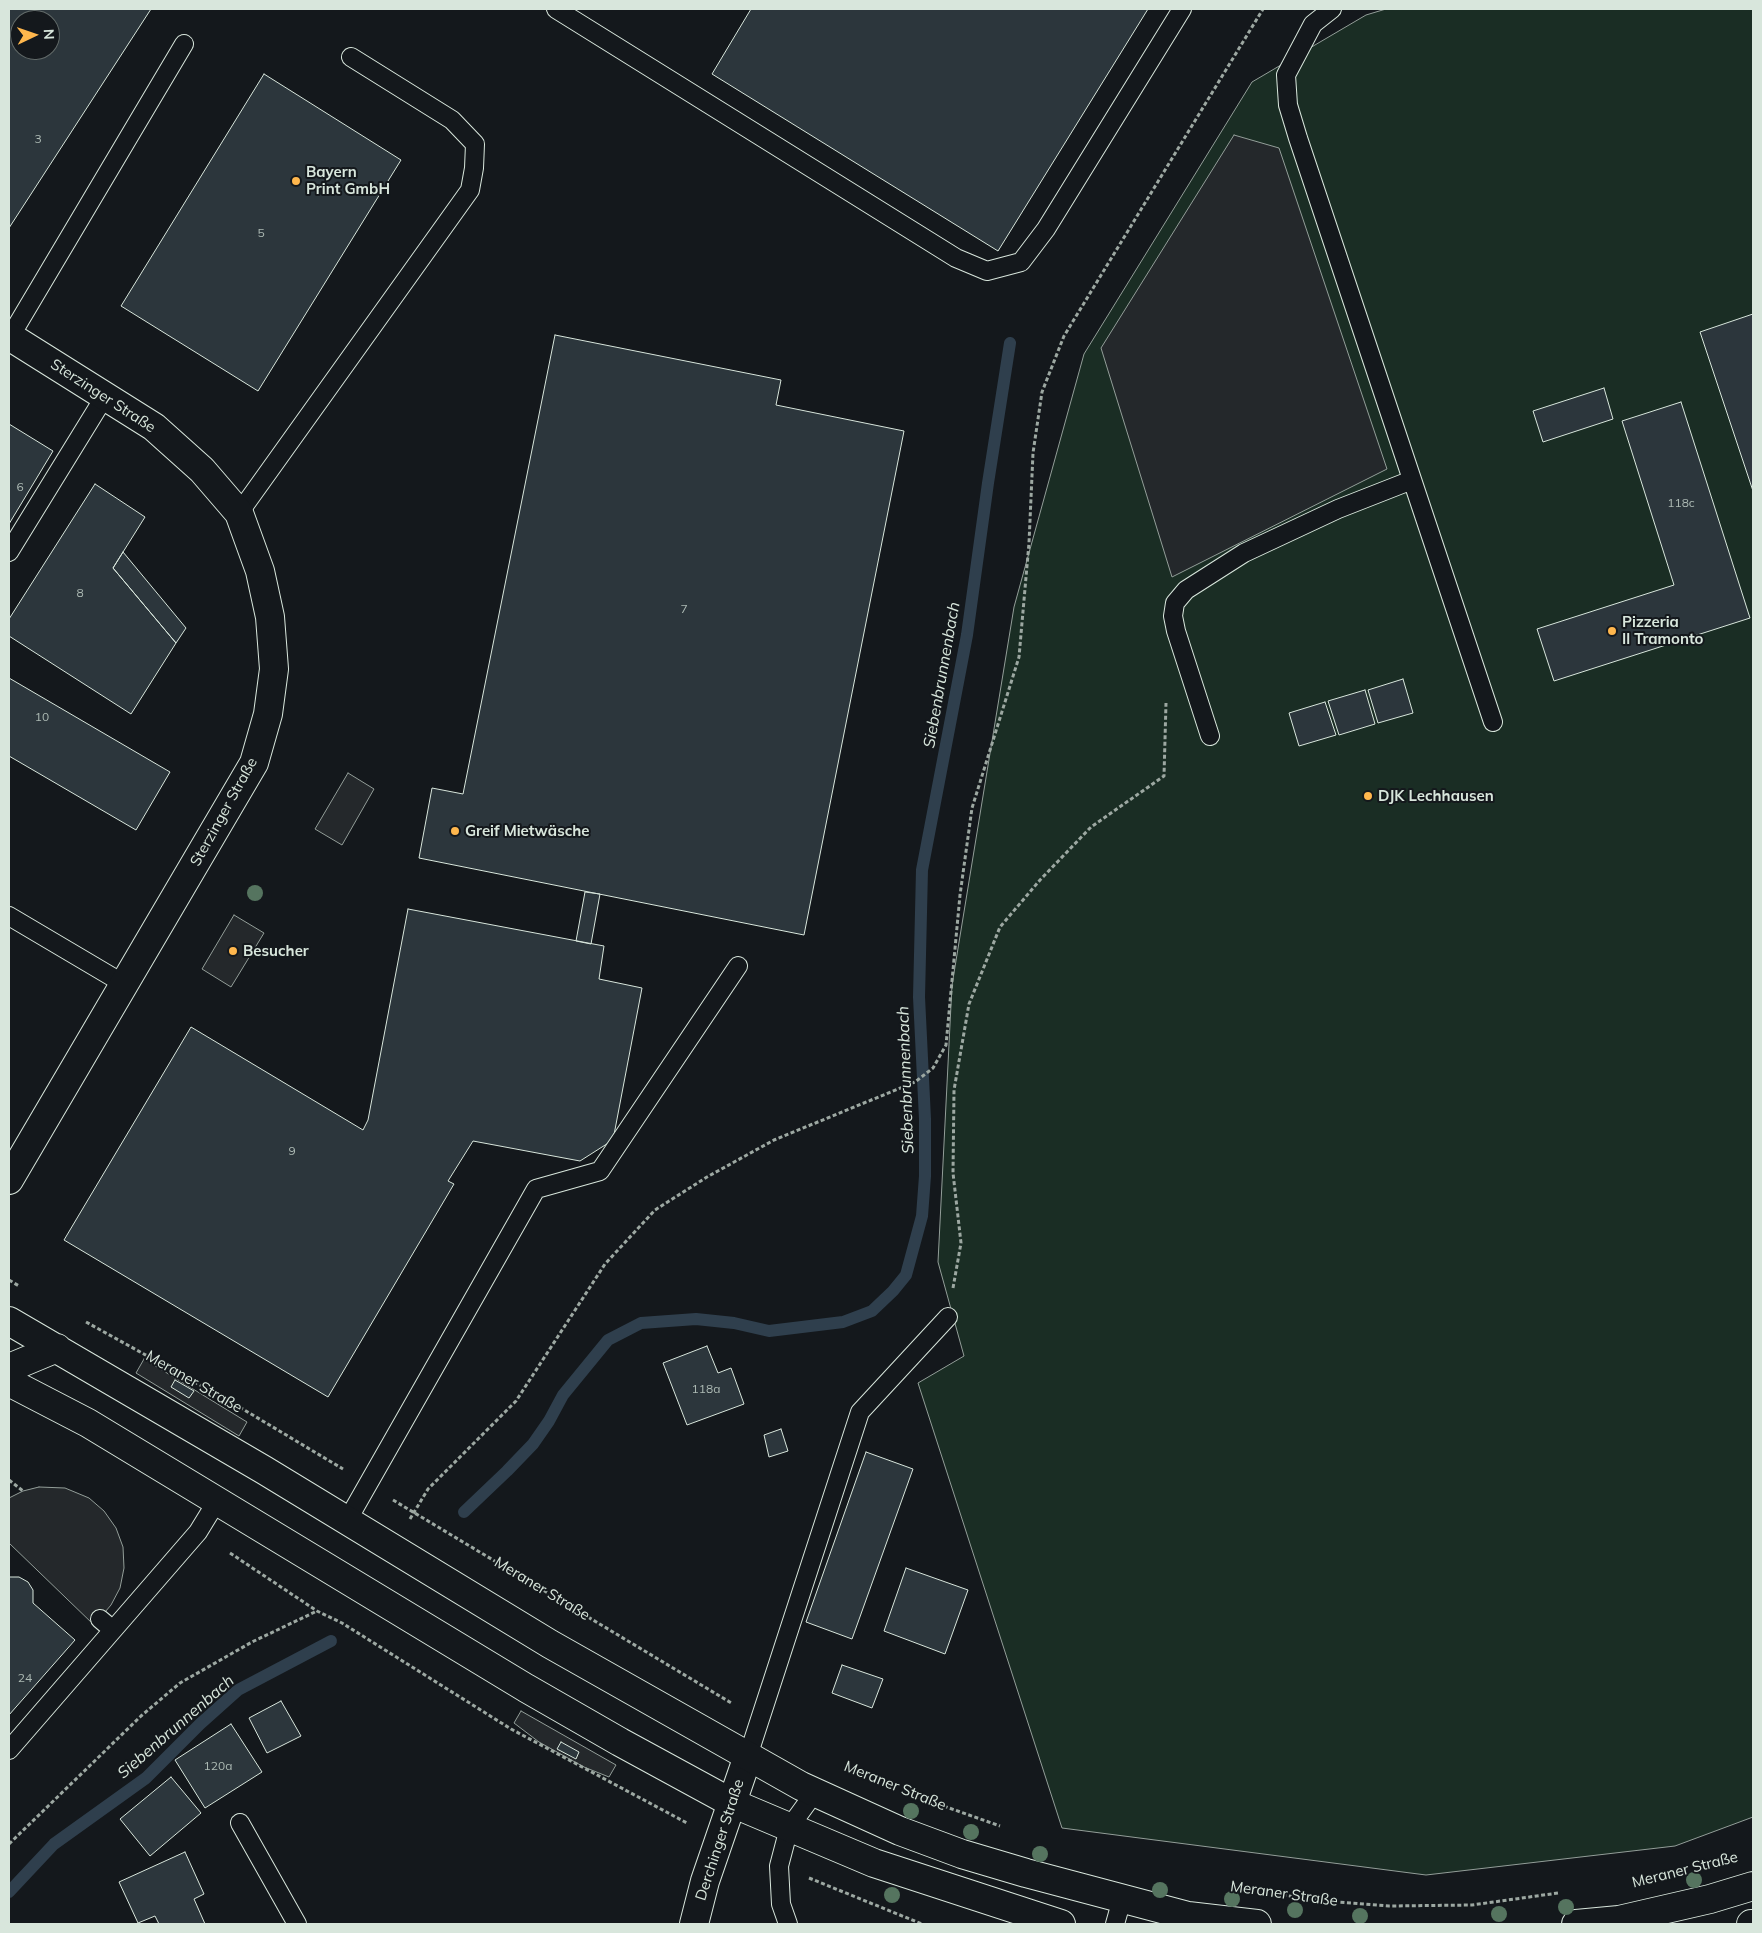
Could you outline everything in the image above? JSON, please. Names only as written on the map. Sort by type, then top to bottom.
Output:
[{"type":"main road","name":"Sterzinger Straße","points":[[9,1180],[254,763],[268,714],[274,669],[270,617],[260,571],[239,513],[202,470],[154,427],[10,337]]},
{"type":"main road","points":[[9,1321],[347,1521],[550,1644],[815,1792],[900,1831],[962,1854],[1122,1898],[1188,1920],[1257,1924]]},
{"type":"main road","points":[[9,1368],[57,1348]]},
{"type":"main road","points":[[9,1382],[88,1423],[526,1688],[732,1803],[874,1863],[1061,1924]]},
{"type":"main road","name":"Derchinger Straße","points":[[694,1924],[705,1881],[748,1756]]},
{"type":"main road","points":[[1576,1924],[1619,1920],[1710,1899],[1753,1886]]},
{"type":"lane","points":[[556,9],[956,258],[987,271],[1022,262],[1046,229],[1182,9]]},
{"type":"lane","points":[[1332,9],[1313,24],[1286,76],[1288,105],[1493,722]]},
{"type":"lane","points":[[10,337],[184,44]]},
{"type":"lane","points":[[239,513],[470,190],[474,168],[475,144],[452,120],[351,57]]},
{"type":"lane","points":[[9,552],[105,396]]},
{"type":"lane","points":[[1210,736],[1176,631],[1173,616],[1175,603],[1186,590],[1244,553],[1338,509],[1412,480]]},
{"type":"lane","points":[[9,916],[124,984]]},
{"type":"lane","points":[[347,1521],[536,1189],[600,1171],[738,966]]},
{"type":"lane","points":[[748,1756],[860,1412],[948,1317]]},
{"type":"lane","points":[[9,1750],[106,1624],[198,1532],[218,1501]]},
{"type":"lane","points":[[788,1924],[781,1904],[779,1866],[789,1828],[815,1792]]},
{"type":"lane","points":[[240,1823],[297,1924]]},
{"type":"lane","points":[[1115,1924],[1122,1898]]},
{"type":"path","points":[[414,1512],[428,1489],[516,1400],[605,1264],[655,1210],[707,1177],[774,1140],[915,1082],[933,1068],[946,1045],[960,895],[972,808],[1019,657],[1029,543],[1033,453],[1042,392],[1064,336],[1263,9]]},
{"type":"path","points":[[948,1317],[961,1242],[953,1173],[954,1090],[969,1004],[1000,927],[1023,900],[1091,827],[1164,776],[1166,699]]},
{"type":"path","name":"Meraner Straße","points":[[107,1333],[236,1405],[759,1719]]},
{"type":"path","points":[[9,1480],[23,1490]]},
{"type":"path","points":[[9,1844],[119,1736],[180,1683],[252,1642],[317,1611]]},
{"type":"path","points":[[511,1730],[514,1723]]},
{"type":"path","name":"Meraner Straße","points":[[898,1790],[1006,1828]]},
{"type":"path","name":"Meraner Straße","points":[[1268,1892],[1324,1901],[1389,1906],[1472,1905],[1566,1892]]},
{"type":"green space","name":"DJK Lechhausen","points":[[1386,9],[1753,9],[1753,1817],[1675,1846],[1426,1875],[1062,1828],[918,1383],[964,1356],[938,1262],[952,985],[1014,607],[1084,354],[1252,82],[1366,15]]},
{"type":"shaded area","points":[[1234,135],[1279,148],[1387,469],[1172,577],[1101,348]]},
{"type":"shaded area","points":[[348,773],[374,789],[342,845],[315,829]]},
{"type":"shaded area","name":"Besucher","points":[[234,915],[264,933],[231,987],[202,969]]},
{"type":"shaded area","points":[[144,1359],[247,1422],[239,1436],[136,1373]]},
{"type":"shaded area","points":[[39,1487],[65,1488],[89,1498],[104,1511],[116,1528],[123,1547],[124,1568],[120,1588],[111,1605],[94,1625],[9,1543],[9,1498],[23,1491]]},
{"type":"shaded area","points":[[521,1711],[616,1765],[609,1777],[584,1767],[539,1742],[514,1723]]},
{"type":"building","points":[[9,9],[151,9],[9,228]]},
{"type":"building","points":[[751,9],[1148,9],[998,251],[712,74]]},
{"type":"building","points":[[264,74],[401,160],[258,391],[121,306]]},
{"type":"building","points":[[1753,314],[1753,491],[1700,332]]},
{"type":"building","points":[[555,335],[781,380],[776,405],[904,431],[804,935],[419,858],[432,788],[463,794]]},
{"type":"building","points":[[1604,388],[1613,419],[1543,442],[1533,411]]},
{"type":"building","points":[[1681,402],[1750,618],[1554,681],[1537,629],[1674,585],[1622,421]]},
{"type":"building","points":[[9,424],[53,451],[9,524]]},
{"type":"building","points":[[95,484],[145,517],[113,568],[176,643],[131,714],[9,636],[9,619]]},
{"type":"building","points":[[123,552],[186,628],[176,643],[113,568]]},
{"type":"building","points":[[9,678],[170,772],[136,830],[9,756]]},
{"type":"building","points":[[1403,679],[1413,713],[1378,723],[1368,690]]},
{"type":"building","points":[[1365,690],[1375,724],[1339,735],[1328,701]]},
{"type":"building","points":[[1325,702],[1336,735],[1299,746],[1289,713]]},
{"type":"building","points":[[585,892],[600,894],[591,944],[576,941]]},
{"type":"building","points":[[408,909],[604,946],[599,979],[642,988],[613,1140],[580,1161],[473,1141],[448,1181],[454,1184],[328,1397],[64,1240],[191,1027],[363,1130],[368,1120]]},
{"type":"building","points":[[707,1346],[718,1373],[731,1368],[744,1404],[687,1425],[663,1363]]},
{"type":"building","points":[[175,1380],[194,1391],[189,1398],[171,1387]]},
{"type":"building","points":[[781,1429],[788,1451],[769,1457],[764,1435]]},
{"type":"building","points":[[866,1452],[913,1469],[852,1639],[806,1622]]},
{"type":"building","points":[[906,1568],[968,1590],[945,1654],[884,1631]]},
{"type":"building","points":[[9,1577],[19,1577],[28,1582],[33,1590],[33,1603],[75,1640],[9,1715]]},
{"type":"building","points":[[842,1665],[883,1679],[872,1708],[832,1693]]},
{"type":"building","points":[[281,1701],[301,1736],[267,1753],[249,1718]]},
{"type":"building","points":[[231,1724],[262,1772],[205,1808],[175,1760]]},
{"type":"building","points":[[561,1742],[579,1752],[576,1759],[557,1749]]},
{"type":"building","points":[[171,1777],[201,1813],[150,1856],[120,1819]]},
{"type":"building","points":[[185,1852],[204,1894],[194,1899],[205,1924],[159,1924],[155,1916],[138,1923],[119,1882]]},
{"type":"waterway","name":"Siebenbrunnenbach","points":[[464,1512],[533,1444],[549,1421],[563,1395],[608,1340],[641,1323],[696,1319],[734,1323],[769,1331],[843,1322],[872,1311],[893,1291],[906,1275],[922,1216],[925,1176],[925,1119],[919,997],[922,870],[967,635],[1010,343]]},
{"type":"waterway","name":"Siebenbrunnenbach","points":[[9,1892],[54,1844],[146,1778],[200,1724],[238,1690],[331,1641]]},
{"type":"place","name":"Bayern Print GmbH","points":[[296,181]]},
{"type":"place","name":"Pizzeria Il Tramonto","points":[[1612,631]]},
{"type":"place","name":"DJK Lechhausen","points":[[1368,796]]},
{"type":"place","name":"Greif Mietwäsche","points":[[455,831]]},
{"type":"place","name":"Besucher","points":[[233,951]]}]
